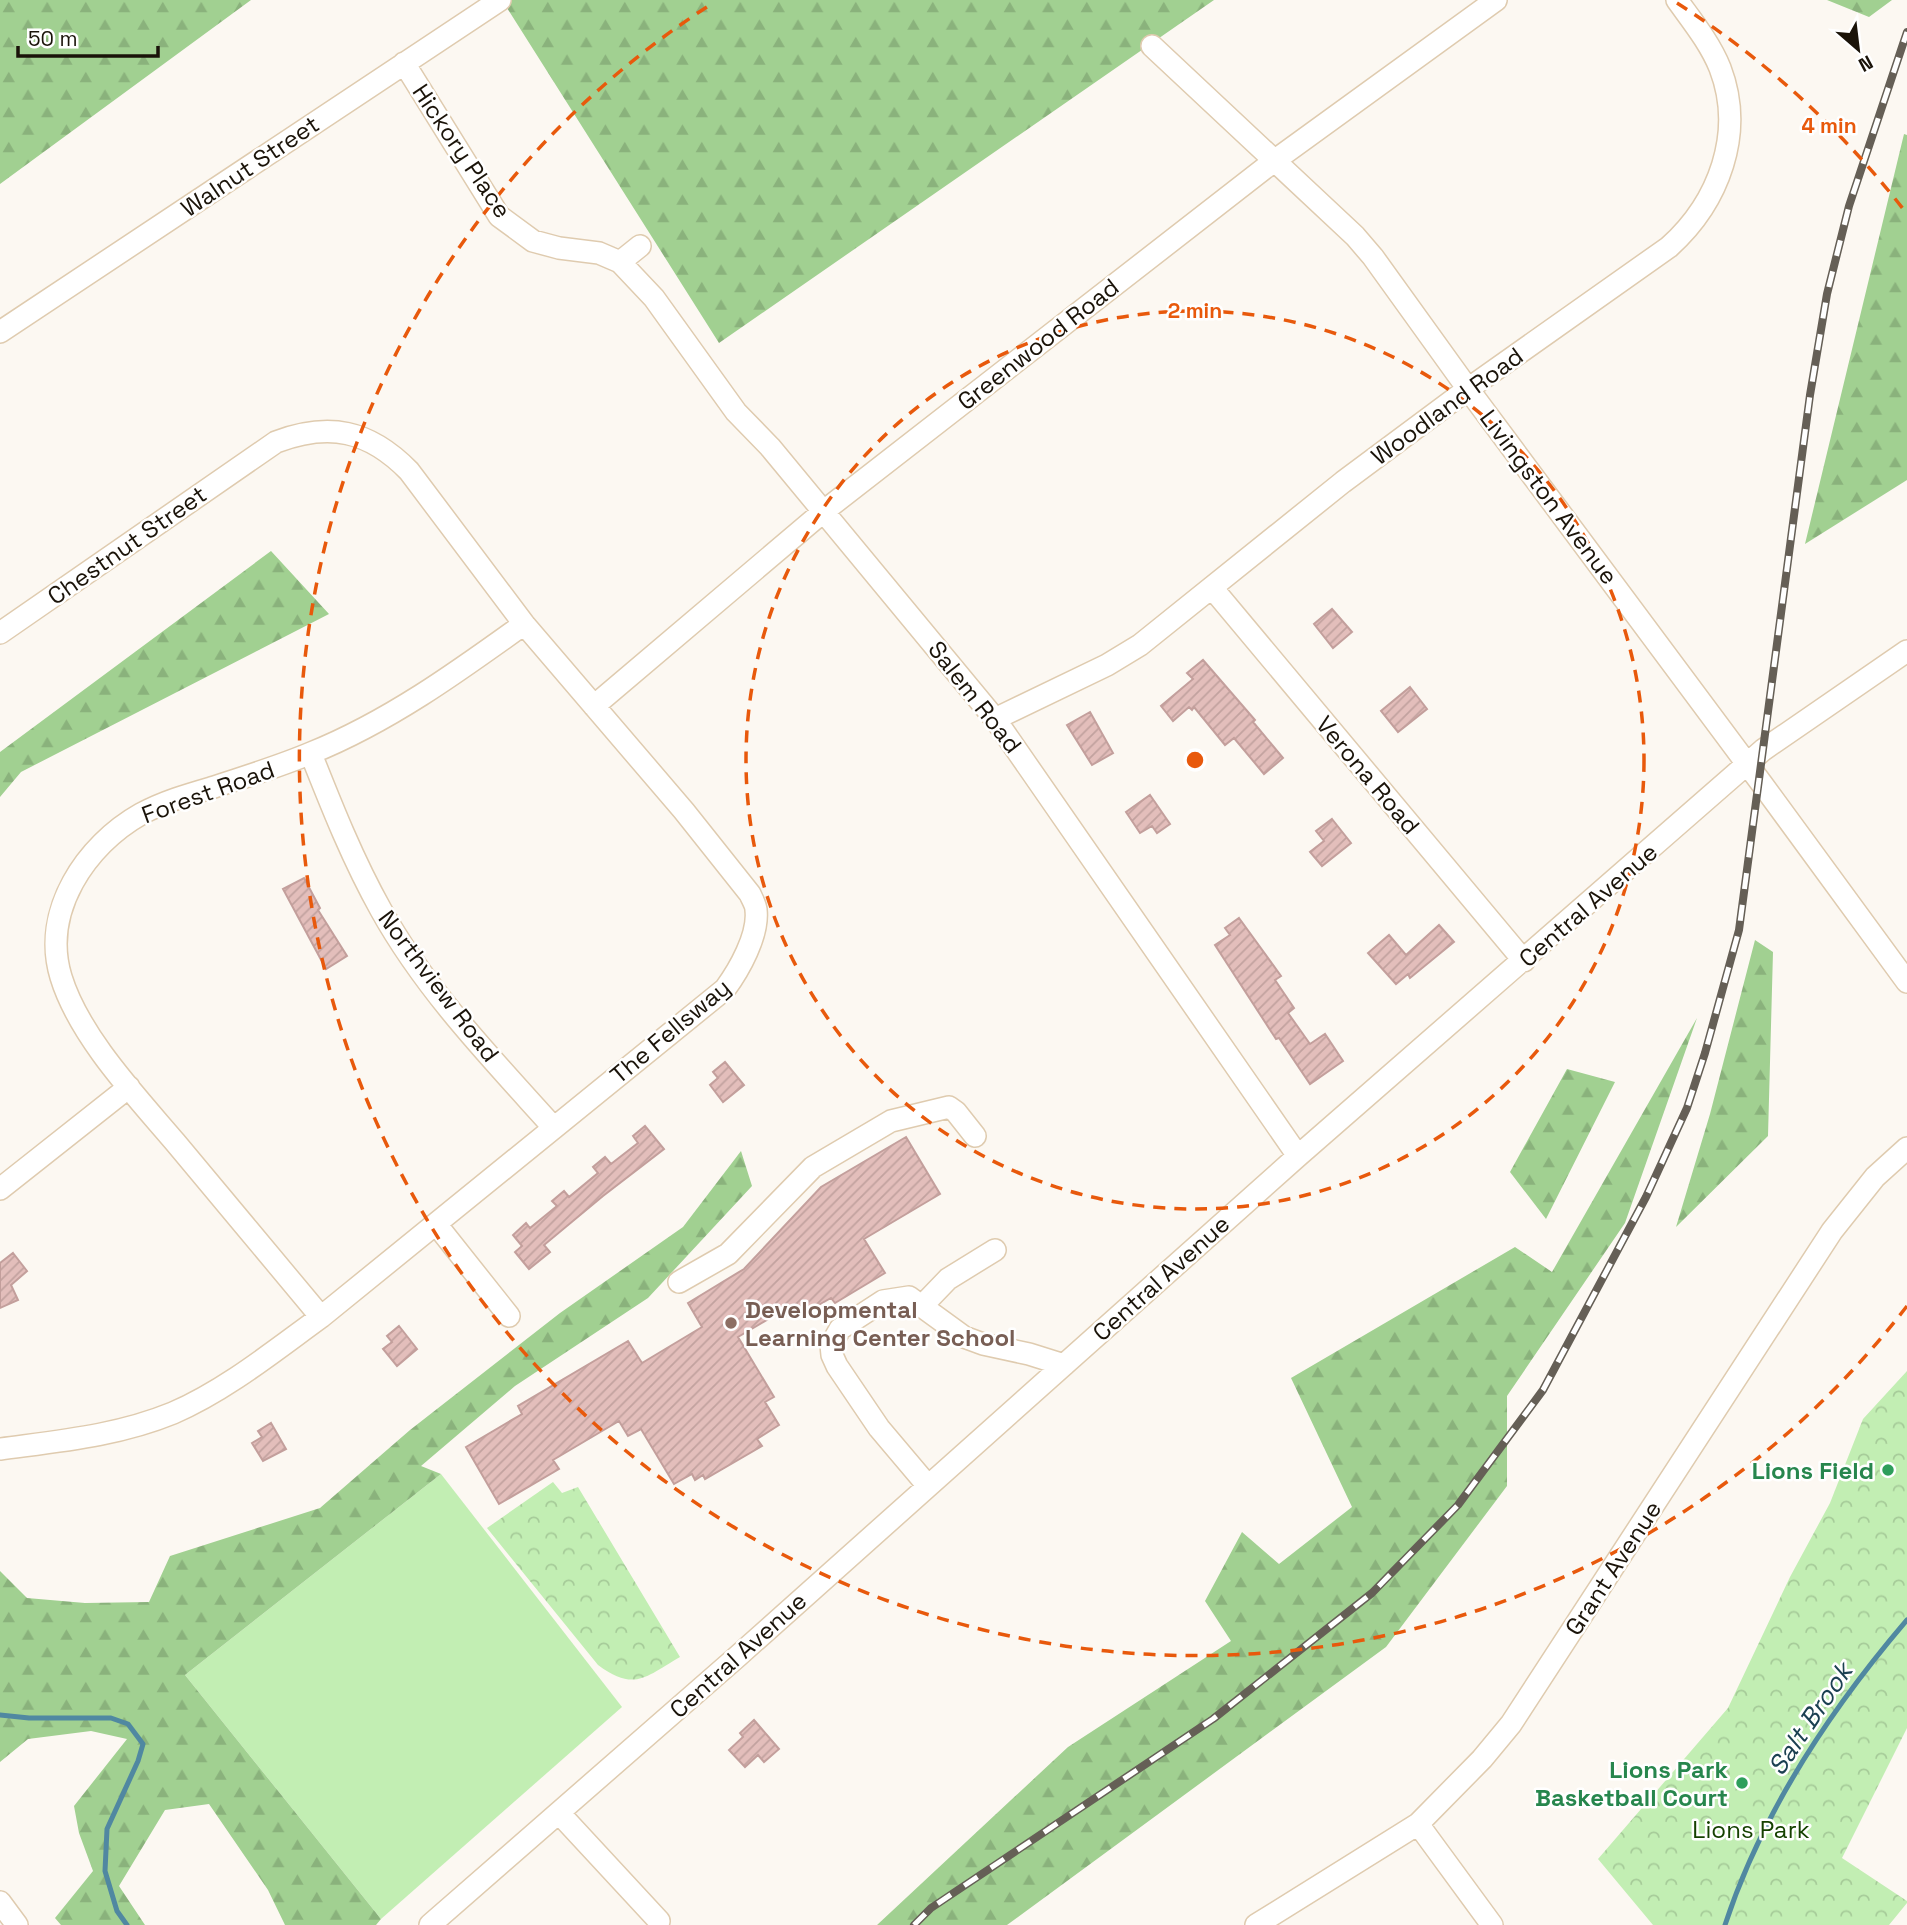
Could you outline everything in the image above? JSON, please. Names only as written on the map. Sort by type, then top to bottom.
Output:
[{"type":"street","name":"Walnut Street","points":[[0,332],[500,0]]},
{"type":"street","name":"Greenwood Road","points":[[594,706],[824,511],[1274,161],[1496,0]]},
{"type":"street","name":"Woodland Road","points":[[995,719],[1107,665],[1149,639],[1332,491],[1468,389],[1669,247],[1693,223],[1711,195],[1724,164],[1729,115],[1719,66],[1677,0]]},
{"type":"street","name":"Livingston Avenue","points":[[1152,46],[1355,236],[1373,257],[1907,982]]},
{"type":"street","name":"Hickory Place","points":[[404,63],[499,216],[533,241],[559,248],[599,253],[620,262]]},
{"type":"street","points":[[620,262],[640,246]]},
{"type":"street","name":"Salem Road","points":[[620,262],[654,298],[736,412],[770,447],[824,511],[995,719],[1298,1156]]},
{"type":"street","name":"The Fellsway","points":[[0,1448],[92,1437],[174,1412],[260,1361],[321,1317],[725,989],[739,970],[748,949],[756,910],[750,894],[524,624],[409,471],[393,455],[374,442],[353,434],[319,430],[276,442],[254,457]]},
{"type":"street","name":"Chestnut Street","points":[[0,633],[254,457]]},
{"type":"street","name":"Verona Road","points":[[1213,589],[1524,961]]},
{"type":"street","name":"Forest Road","points":[[321,1317],[129,1087],[85,1027],[71,1002],[61,975],[57,956],[60,912],[68,891],[95,850],[116,829],[177,799],[311,754],[354,734],[452,675],[524,624]]},
{"type":"street","name":"Central Avenue","points":[[430,1925],[1298,1156],[1763,750],[1907,651]]},
{"type":"street","name":"Northview Road","points":[[311,754],[350,851],[382,912],[450,1008],[554,1128]]},
{"type":"street","points":[[0,1189],[129,1087]]},
{"type":"street","points":[[679,1282],[728,1254],[813,1167],[891,1121],[948,1107],[956,1112],[975,1136]]},
{"type":"street","name":"Grant Avenue","points":[[1256,1925],[1418,1824],[1482,1759],[1511,1724],[1832,1231],[1875,1177],[1907,1148]]},
{"type":"street","points":[[436,1224],[509,1316]]},
{"type":"street","points":[[922,1306],[948,1279],[995,1250]]},
{"type":"street","points":[[928,1486],[879,1429],[834,1361],[832,1339],[840,1329],[883,1301],[909,1297],[964,1337],[1064,1365]]},
{"type":"street","points":[[559,1813],[659,1921]]},
{"type":"street","points":[[1418,1824],[1492,1925]]},
{"type":"street","points":[[0,1902],[17,1925]]},
{"type":"green space","points":[[0,0],[251,0],[0,184]]},
{"type":"green space","points":[[502,0],[1214,0],[719,343]]},
{"type":"green space","points":[[1827,0],[1892,0],[1869,17]]},
{"type":"green space","points":[[1904,134],[1907,135],[1907,480],[1805,544]]},
{"type":"green space","points":[[271,551],[329,614],[21,772],[0,797],[0,752]]},
{"type":"green space","points":[[1755,940],[1773,952],[1768,1136],[1676,1227],[1710,1114]]},
{"type":"green space","points":[[1697,1018],[1625,1223],[1507,1396],[1507,1486],[1386,1647],[1007,1925],[877,1925],[1068,1747],[1231,1641],[1205,1601],[1242,1532],[1279,1564],[1352,1507],[1291,1378],[1515,1247],[1552,1272]]},
{"type":"green space","points":[[1567,1069],[1615,1082],[1546,1219],[1510,1172]]},
{"type":"green space","points":[[741,1151],[752,1186],[648,1298],[515,1386],[421,1466],[441,1474],[185,1675],[381,1919],[376,1925],[285,1925],[268,1890],[209,1804],[165,1810],[119,1886],[145,1925],[61,1925],[55,1918],[93,1871],[79,1833],[74,1806],[127,1739],[91,1731],[28,1739],[0,1762],[0,1571],[27,1598],[85,1603],[149,1602],[170,1556],[320,1508],[410,1430],[560,1313],[683,1227]]},
{"type":"green space","name":"Lions Park","points":[[1907,1371],[1907,1728],[1842,1858],[1907,1903],[1889,1925],[1653,1925],[1598,1859],[1728,1708],[1790,1577],[1830,1503],[1863,1419]]},
{"type":"green space","points":[[441,1474],[622,1707],[381,1919],[185,1675]]},
{"type":"green space","points":[[553,1482],[562,1493],[578,1487],[680,1657],[640,1679],[631,1680],[598,1665],[487,1528]]},
{"type":"building","points":[[1332,609],[1352,632],[1333,648],[1314,624]]},
{"type":"building","points":[[1203,660],[1255,720],[1253,722],[1283,758],[1264,774],[1234,738],[1225,745],[1194,707],[1192,710],[1189,707],[1173,721],[1161,706],[1193,679],[1187,673]]},
{"type":"building","points":[[1410,687],[1427,709],[1398,732],[1381,711]]},
{"type":"building","points":[[1090,712],[1113,753],[1092,765],[1067,725]]},
{"type":"building","points":[[1150,795],[1170,824],[1157,833],[1152,826],[1140,833],[1126,812]]},
{"type":"building","points":[[1332,819],[1351,843],[1322,866],[1310,852],[1324,841],[1316,831]]},
{"type":"building","points":[[304,878],[320,908],[318,910],[347,956],[326,969],[283,889]]},
{"type":"building","points":[[1239,918],[1281,976],[1275,980],[1294,1008],[1288,1013],[1310,1044],[1325,1034],[1343,1061],[1310,1084],[1279,1038],[1276,1039],[1215,945],[1230,935],[1225,928]]},
{"type":"building","points":[[1439,925],[1454,942],[1410,978],[1408,974],[1396,984],[1368,953],[1389,935],[1406,955]]},
{"type":"building","points":[[725,1062],[744,1085],[723,1102],[710,1085],[718,1078],[713,1072]]},
{"type":"building","points":[[645,1126],[664,1149],[544,1245],[550,1252],[529,1269],[515,1252],[522,1246],[513,1235],[526,1223],[530,1228],[557,1206],[552,1201],[564,1191],[569,1197],[598,1173],[593,1167],[605,1157],[611,1164],[638,1143],[633,1136]]},
{"type":"building","name":"Developmental Learning Center School","points":[[906,1137],[940,1194],[864,1239],[885,1273],[835,1303],[831,1298],[806,1312],[803,1305],[780,1319],[777,1314],[738,1337],[774,1397],[765,1402],[779,1425],[757,1439],[762,1446],[705,1479],[703,1475],[695,1480],[692,1474],[674,1484],[641,1429],[628,1436],[619,1421],[553,1460],[559,1469],[499,1504],[466,1447],[522,1414],[518,1406],[628,1341],[642,1363],[702,1327],[688,1303],[744,1269],[821,1187]]},
{"type":"building","points":[[13,1253],[27,1271],[11,1285],[18,1300],[0,1308],[0,1263]]},
{"type":"building","points":[[399,1326],[417,1349],[397,1366],[383,1349],[392,1342],[387,1336]]},
{"type":"building","points":[[271,1423],[286,1449],[263,1461],[252,1443],[262,1437],[258,1431]]},
{"type":"building","points":[[754,1720],[779,1749],[764,1762],[758,1755],[745,1767],[729,1750],[743,1737],[740,1733]]},
{"type":"waterway","name":"Salt Brook","points":[[1725,1925],[1758,1842],[1801,1764],[1851,1690],[1907,1620]]},
{"type":"waterway","points":[[0,1715],[29,1718],[111,1718],[128,1724],[143,1744],[107,1829],[105,1871],[117,1911],[127,1925]]},
{"type":"railway","points":[[914,1925],[931,1908],[1213,1719],[1372,1593],[1458,1505],[1543,1390],[1646,1197],[1687,1108],[1739,930],[1810,395],[1827,294],[1849,206],[1907,32]]},
{"type":"place","name":"Developmental Learning Center School","points":[[731,1323]]},
{"type":"place","name":"Lions Field","points":[[1888,1470]]},
{"type":"place","name":"Lions Park Basketball Court","points":[[1742,1783]]}]
